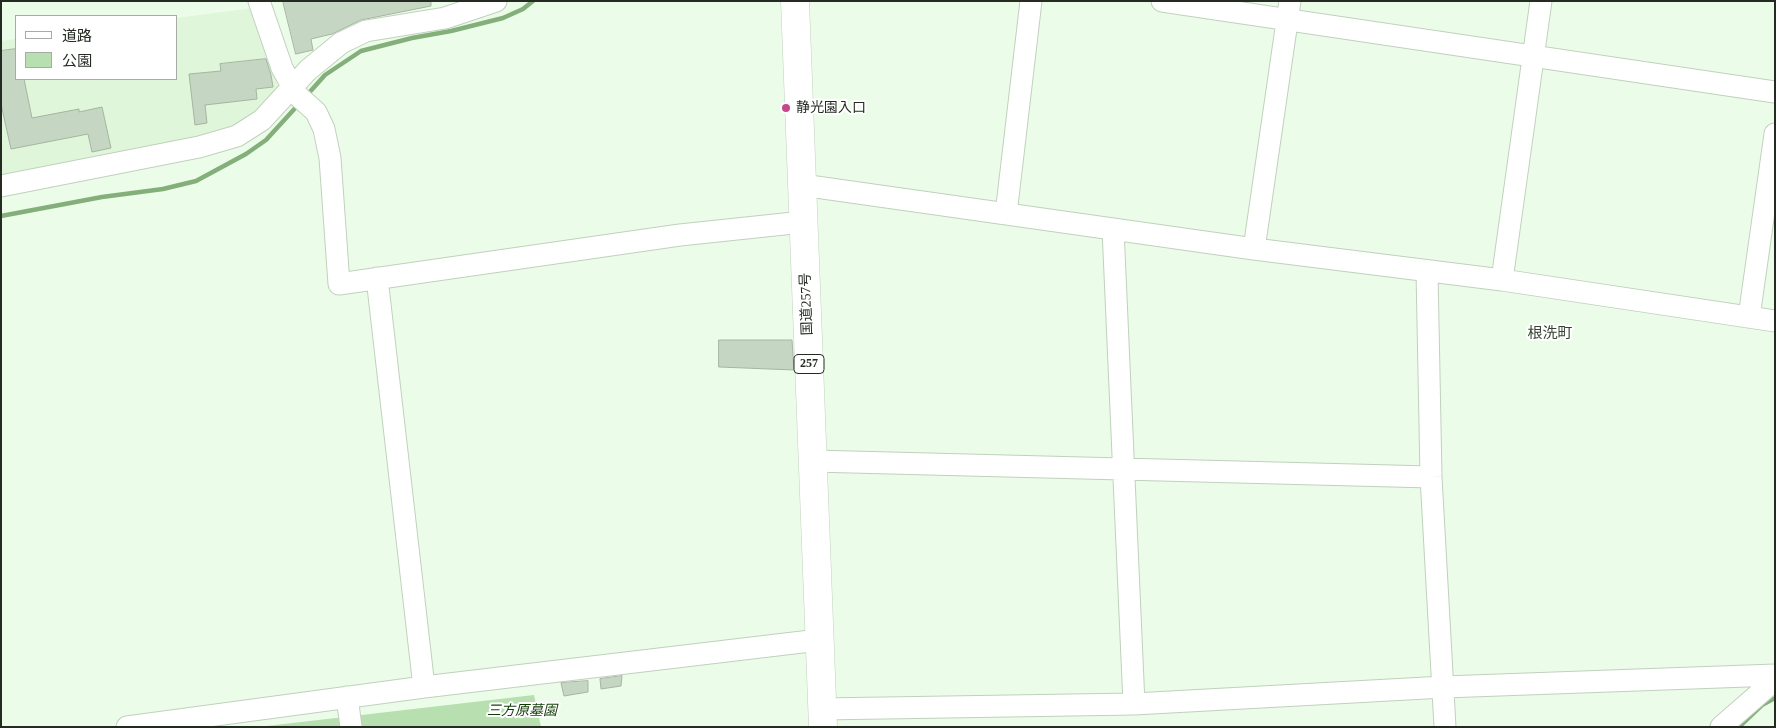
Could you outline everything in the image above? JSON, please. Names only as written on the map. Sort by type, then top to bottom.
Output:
[{"type":"highway","name":"国道257号","points":[[795,1],[823,718]]},
{"type":"street","points":[[259,1],[282,68],[294,90],[316,112],[324,129],[330,158],[339,284],[680,234],[803,222]]},
{"type":"street","points":[[1,186],[199,147],[237,136],[262,120],[341,43],[366,31],[445,18],[496,1]]},
{"type":"street","points":[[1006,214],[1031,1]]},
{"type":"street","points":[[1162,1],[1289,11],[1534,57],[1775,92]]},
{"type":"street","points":[[1502,280],[1541,1]]},
{"type":"street","points":[[1254,249],[1289,11]]},
{"type":"street","points":[[1750,318],[1775,134]]},
{"type":"street","points":[[802,185],[1254,249],[1502,280],[1775,321]]},
{"type":"street","points":[[1113,229],[1134,704]]},
{"type":"street","points":[[1427,271],[1432,476],[1445,727]]},
{"type":"street","points":[[377,278],[424,687]]},
{"type":"street","points":[[813,461],[1432,476]]},
{"type":"street","points":[[127,727],[424,687],[819,640]]},
{"type":"street","points":[[823,718],[1134,704],[1444,687],[1775,675]]},
{"type":"street","points":[[1721,727],[1775,680]]},
{"type":"street","points":[[347,697],[351,727]]},
{"type":"shaded area","points":[[253,8],[279,91],[262,108],[236,126],[197,139],[1,176],[1,41],[15,39],[15,80],[178,80],[178,18]]},
{"type":"green space","name":"三方原墓園","points":[[534,695],[541,727],[258,727]]},
{"type":"building","points":[[283,1],[431,1],[431,6],[361,20],[332,34],[311,39],[313,50],[296,54]]},
{"type":"building","points":[[15,49],[15,80],[24,80],[32,118],[79,109],[79,112],[102,107],[111,148],[92,152],[88,134],[11,149],[1,104],[1,51]]},
{"type":"building","points":[[266,59],[273,87],[256,89],[257,99],[205,105],[207,123],[195,125],[189,74],[221,71],[220,64]]},
{"type":"building","points":[[719,340],[792,340],[794,370],[719,367]]},
{"type":"building","points":[[622,676],[621,686],[601,689],[600,679]]},
{"type":"building","points":[[588,681],[588,692],[564,696],[561,683]]},
{"type":"waterway","points":[[307,95],[325,75],[361,51],[503,18],[523,9],[533,1]]},
{"type":"waterway","points":[[1,216],[102,197],[163,189],[196,181],[246,154],[266,140],[298,105]]},
{"type":"waterway","points":[[1739,727],[1762,705],[1775,698]]},
{"type":"place","name":"静光園入口","points":[[786,108]]},
{"type":"district","name":"根洗町","points":[[1550,334]]}]
